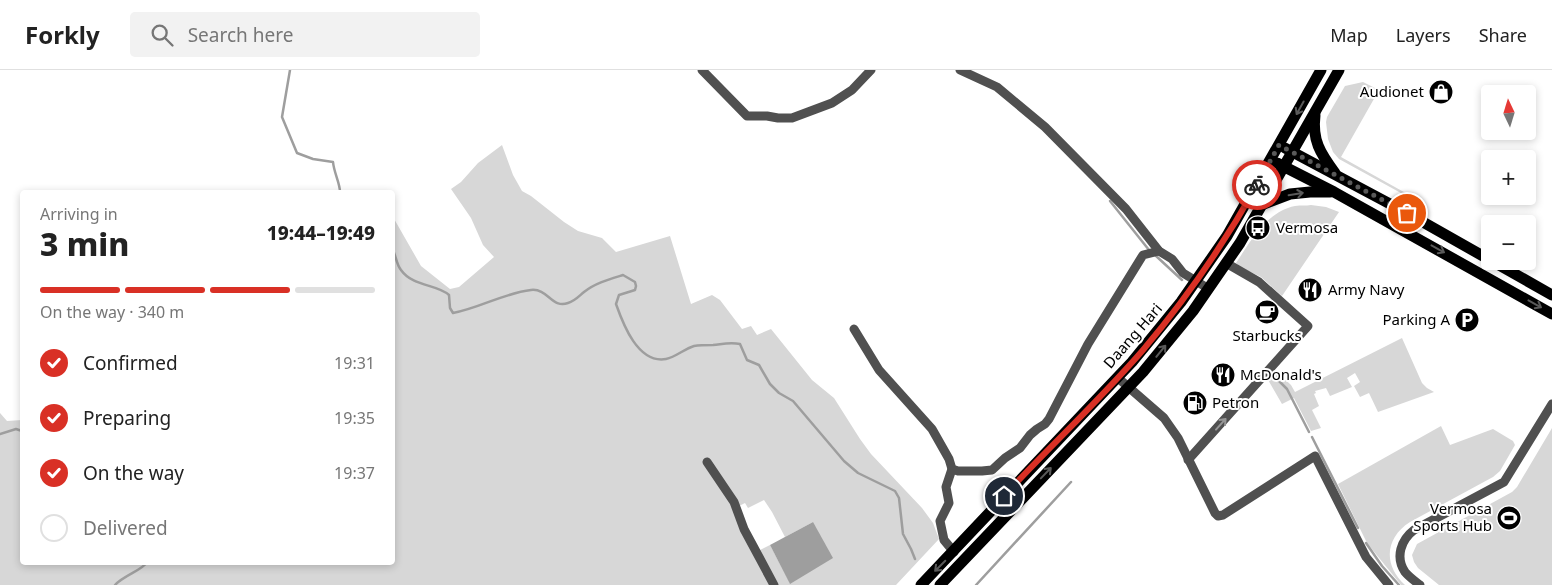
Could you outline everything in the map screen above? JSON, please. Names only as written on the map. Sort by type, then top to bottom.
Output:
[{"type":"main road","name":"Daang Hari","points":[[921,585],[1118,378],[1162,327],[1196,282],[1227,236],[1321,70]]},
{"type":"main road","name":"Daang Hari","points":[[940,585],[1153,360],[1209,289],[1261,205],[1339,70]]},
{"type":"main road","points":[[1316,111],[1315,128],[1318,146],[1336,175]]},
{"type":"main road","points":[[1279,145],[1407,213],[1481,255]]},
{"type":"main road","points":[[1271,160],[1334,192],[1552,314]]},
{"type":"main road","points":[[1261,205],[1290,194],[1334,192]]},
{"type":"main road","points":[[1507,270],[1552,295]]},
{"type":"street","points":[[702,70],[746,116],[778,118],[792,118],[832,103],[852,90],[871,70]]},
{"type":"street","points":[[960,70],[997,87],[1045,127],[1126,209],[1160,251],[1172,259],[1183,272],[1209,289]]},
{"type":"street","points":[[952,469],[958,471],[992,470],[1020,448],[1036,429],[1045,424],[1088,344],[1143,255],[1160,251]]},
{"type":"street","points":[[1188,460],[1308,326],[1259,282],[1226,263]]},
{"type":"street","points":[[854,329],[879,370],[932,429],[949,459],[952,469],[946,487],[949,503],[940,520],[944,540],[954,552]]},
{"type":"street","points":[[1118,378],[1170,425],[1215,513],[1221,516],[1315,456],[1366,557],[1389,585]]},
{"type":"street","points":[[1420,585],[1405,572],[1400,561],[1400,549],[1405,538],[1414,530],[1504,482],[1552,404]]},
{"type":"street","points":[[708,462],[734,502],[744,530],[774,585]]},
{"type":"shaded area","points":[[1363,82],[1379,90],[1341,157],[1411,196],[1410,198],[1339,159],[1333,152],[1328,139],[1327,117],[1345,86]]},
{"type":"shaded area","points":[[502,145],[513,175],[522,191],[578,231],[602,238],[616,252],[670,236],[691,304],[712,295],[720,300],[742,329],[751,326],[757,335],[771,329],[812,380],[834,398],[871,454],[922,508],[933,523],[939,539],[896,585],[0,585],[0,413],[7,421],[20,420],[20,565],[395,565],[395,220],[421,266],[450,289],[459,287],[494,257],[483,245],[471,218],[451,189],[461,182],[478,163]],"holes":[[[764,500],[785,537],[813,522],[790,583],[770,545],[758,551],[737,507],[745,503],[748,508]]]},
{"type":"shaded area","points":[[1311,205],[1326,207],[1339,212],[1282,296],[1261,277],[1240,267],[1236,263],[1260,228],[1276,214],[1295,206]]},
{"type":"shaded area","points":[[1402,338],[1422,383],[1434,392],[1378,412],[1369,393],[1360,397],[1354,386],[1360,382],[1355,373],[1347,378],[1352,387],[1330,396],[1326,388],[1315,391],[1316,393],[1314,394],[1319,406],[1312,410],[1321,428],[1311,431],[1294,398],[1282,404],[1267,378],[1275,370],[1291,385],[1295,392]]},
{"type":"shaded area","points":[[1441,426],[1450,445],[1493,429],[1513,441],[1515,445],[1500,471],[1493,477],[1402,528],[1392,544],[1390,552],[1393,569],[1405,585],[1401,585],[1367,543],[1338,484]]},
{"type":"shaded area","name":"Vermosa Sports Hub","points":[[1552,428],[1552,585],[1439,585],[1418,568],[1412,555],[1417,544],[1512,492],[1517,487]]},
{"type":"shaded area","points":[[813,522],[833,558],[790,584],[770,545]]},
{"type":"waterway","points":[[290,70],[282,117],[297,153],[313,159],[333,162],[340,190]]},
{"type":"waterway","points":[[1110,201],[1149,250]]},
{"type":"waterway","points":[[1155,255],[1182,280]]},
{"type":"waterway","points":[[395,257],[399,268],[406,276],[412,280],[444,291],[449,295],[450,308],[453,313],[511,294],[531,290],[542,292],[558,303],[568,303],[593,286],[623,275],[635,282],[636,286],[635,290],[619,295],[616,304],[628,332],[640,349],[656,359],[666,359],[694,346],[740,344],[747,360],[759,365],[770,384],[779,393],[793,401],[844,461],[858,473],[895,491],[899,498],[903,534],[915,559]]},
{"type":"waterway","points":[[1274,376],[1287,389],[1309,432]]},
{"type":"waterway","points":[[0,434],[16,429],[20,430]]},
{"type":"waterway","points":[[1312,437],[1358,528]]},
{"type":"waterway","points":[[976,585],[1071,482]]},
{"type":"waterway","points":[[1366,543],[1382,566],[1399,585]]},
{"type":"waterway","points":[[115,585],[145,565]]},
{"type":"way so far","points":[[1257,185],[1279,145],[1407,213]]},
{"type":"place","name":"Audionet","points":[[1441,92]]},
{"type":"place","name":"Vermosa","points":[[1258,228]]},
{"type":"place","name":"Army Navy","points":[[1310,290]]},
{"type":"place","name":"Starbucks","points":[[1267,312]]},
{"type":"place","name":"Parking A","points":[[1467,320]]},
{"type":"place","name":"McDonald's","points":[[1223,375]]},
{"type":"place","name":"Petron","points":[[1195,403]]},
{"type":"place","name":"Vermosa Sports Hub","points":[[1509,518]]},
{"type":"route","points":[[1004,496],[1121,374],[1162,327],[1214,257],[1257,185]]}]
